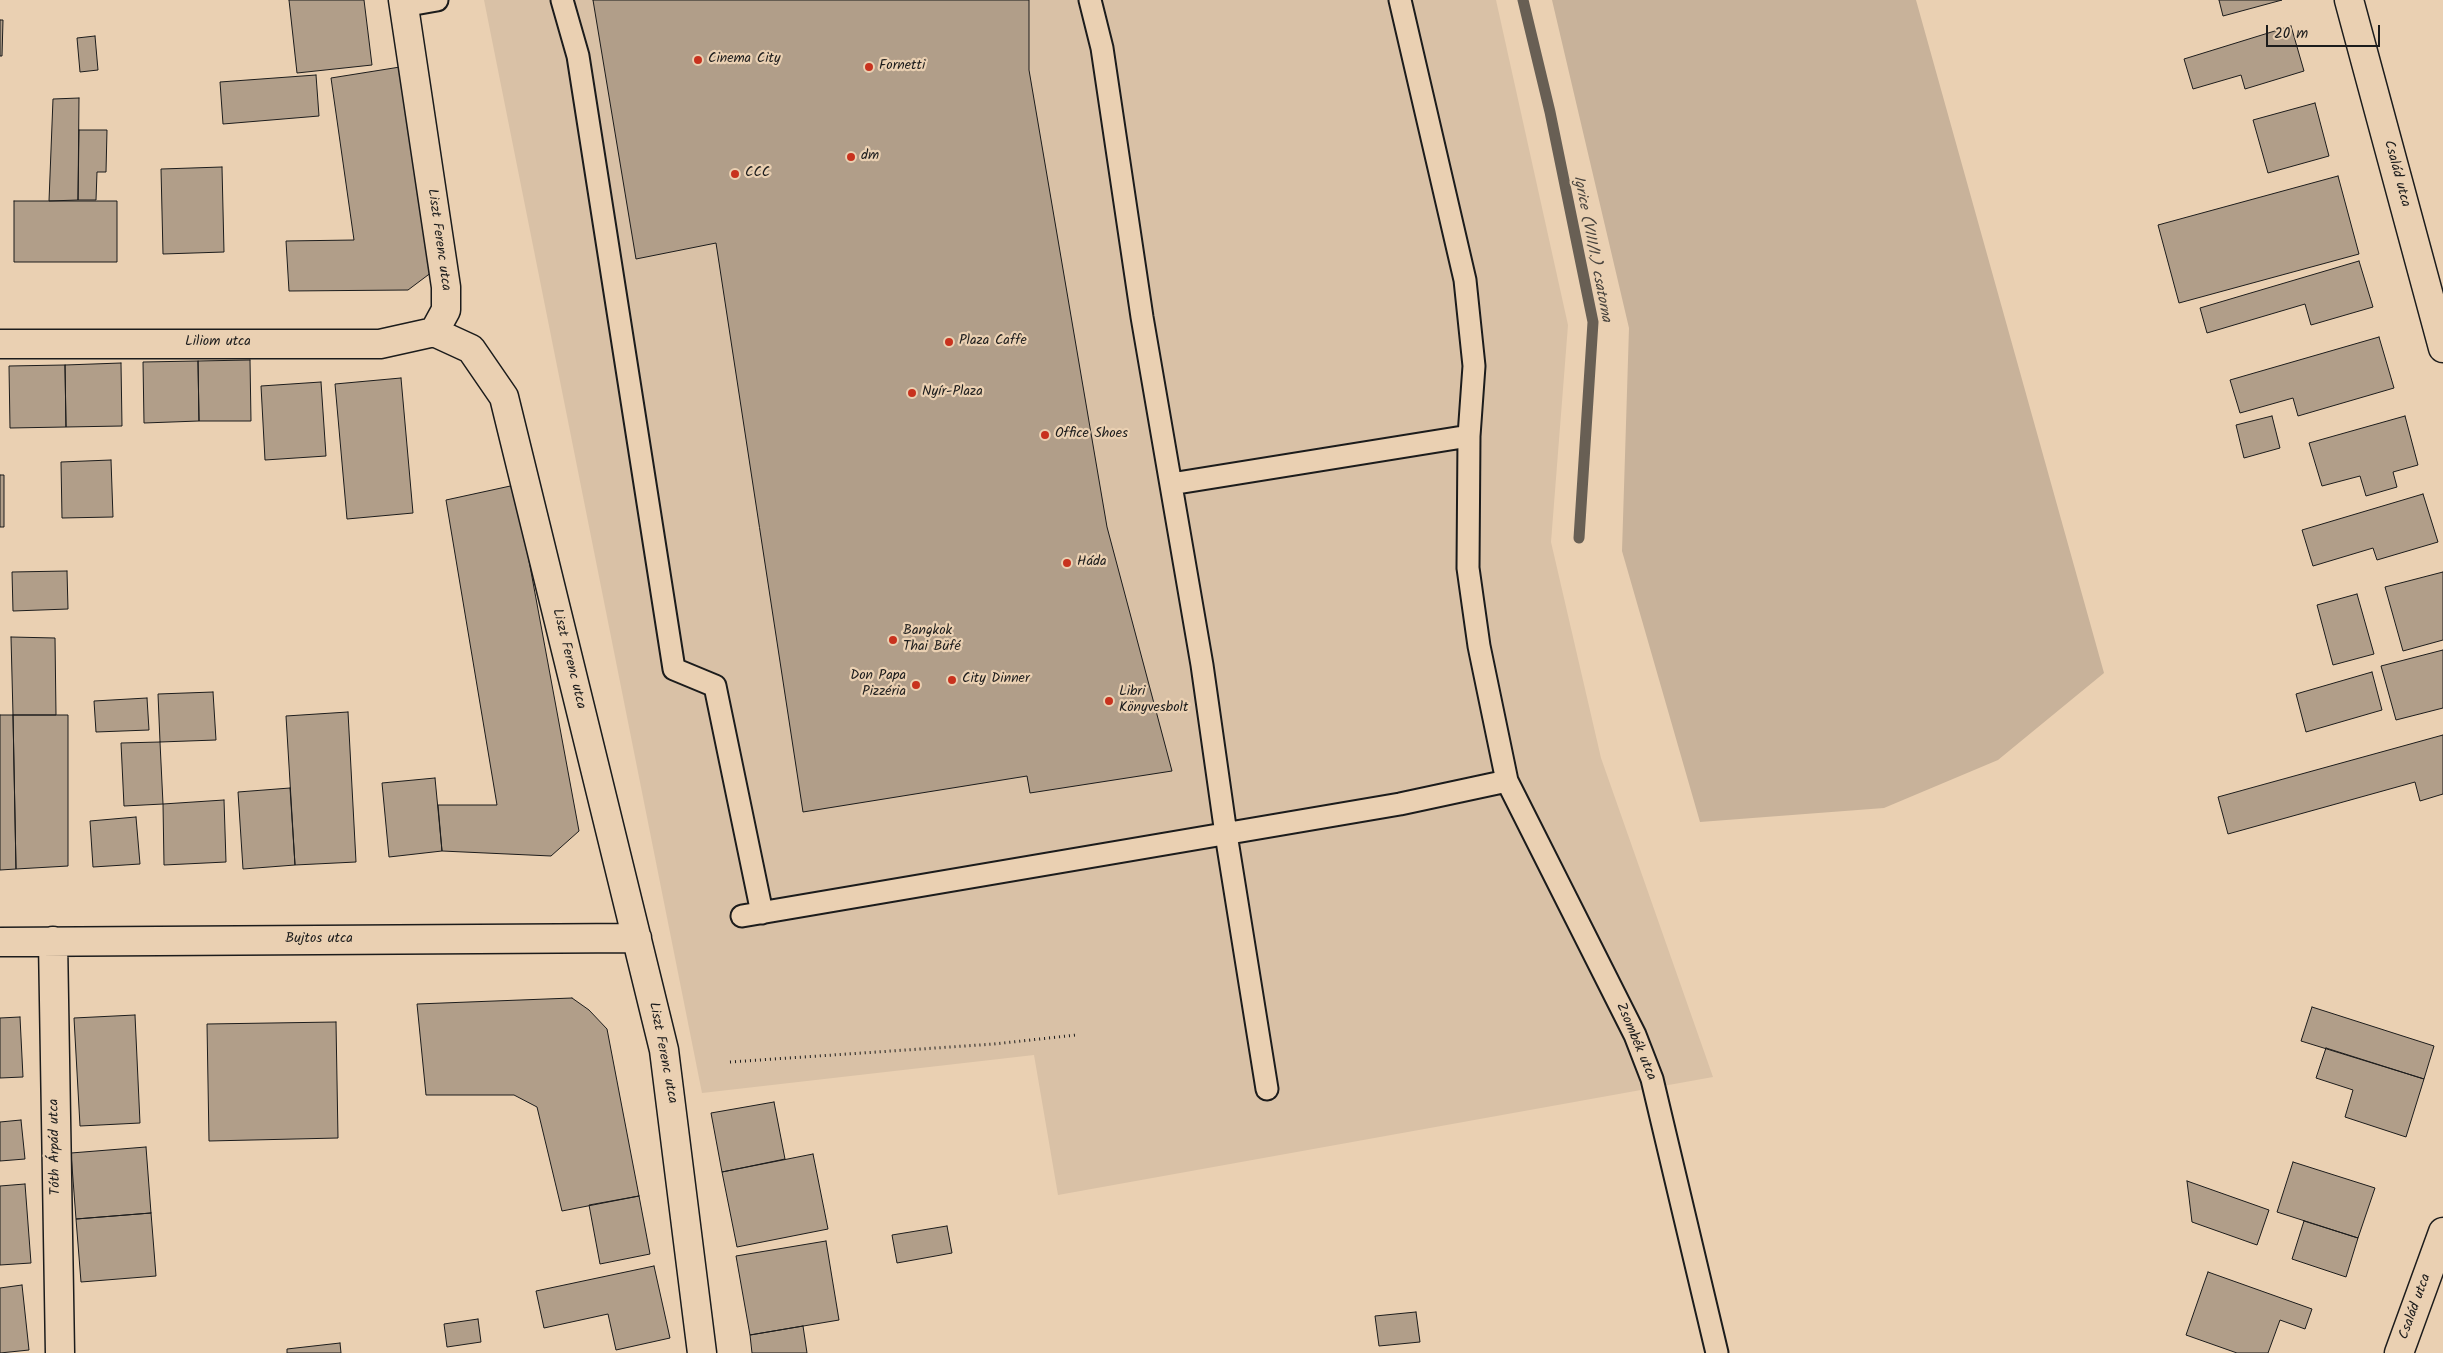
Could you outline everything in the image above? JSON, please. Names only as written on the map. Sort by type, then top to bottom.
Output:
[{"type":"street","name":"Család utca","points":[[2349,0],[2443,348]]},
{"type":"street","name":"Liszt Ferenc utca","points":[[403,3],[446,287],[446,310],[434,332],[471,349],[504,397],[664,1050],[670,1085],[702,1353]]},
{"type":"street","name":"Liliom utca","points":[[0,344],[380,344],[434,332]]},
{"type":"street","name":"Bujtos utca","points":[[0,942],[53,940],[637,938]]},
{"type":"street","name":"Tóth Árpád utca","points":[[53,940],[60,1353]]},
{"type":"street","name":"Család utca","points":[[2400,1353],[2443,1232]]},
{"type":"lane","points":[[403,3],[437,0]]},
{"type":"lane","points":[[562,0],[578,56],[674,669],[715,686],[752,914],[1400,804],[1507,781]]},
{"type":"lane","points":[[1090,0],[1102,48],[1142,317],[1203,675],[1226,834],[1268,1089]]},
{"type":"lane","name":"Zsombék utca","points":[[1400,0],[1465,280],[1474,366],[1469,436],[1468,568],[1479,646],[1507,781],[1636,1035],[1652,1079],[1717,1353]]},
{"type":"lane","points":[[1171,484],[1469,436]]},
{"type":"path","points":[[730,1062],[994,1044],[1076,1035]]},
{"type":"shaded area","points":[[484,0],[1496,0],[1568,325],[1551,542],[1601,758],[1713,1077],[1058,1195],[1034,1055],[702,1093]]},
{"type":"shaded area","points":[[1552,0],[1916,0],[2104,673],[1998,760],[1884,808],[1700,822],[1622,551],[1629,328]]},
{"type":"building","points":[[289,0],[364,0],[372,65],[297,73]]},
{"type":"building","name":"Nyír-Plaza","points":[[593,0],[1029,0],[1029,70],[1107,527],[1172,771],[1030,793],[1027,776],[803,812],[716,243],[636,259]]},
{"type":"building","points":[[2219,0],[2282,0],[2223,16]]},
{"type":"building","points":[[0,20],[3,20],[2,56],[0,56]]},
{"type":"building","points":[[2291,26],[2304,71],[2245,89],[2241,75],[2193,89],[2184,59]]},
{"type":"building","points":[[95,36],[98,70],[80,72],[77,38]]},
{"type":"building","points":[[400,67],[432,272],[408,290],[289,291],[286,241],[354,240],[331,78]]},
{"type":"building","points":[[316,75],[319,116],[223,124],[220,82]]},
{"type":"building","points":[[79,98],[78,200],[49,201],[53,99]]},
{"type":"building","points":[[2315,103],[2329,156],[2268,173],[2253,120]]},
{"type":"building","points":[[79,130],[107,130],[106,172],[97,172],[96,200],[78,200]]},
{"type":"building","points":[[222,167],[224,252],[163,254],[161,169]]},
{"type":"building","points":[[2338,176],[2359,254],[2179,303],[2158,225]]},
{"type":"building","points":[[14,201],[117,201],[117,262],[14,262]]},
{"type":"building","points":[[2359,261],[2373,307],[2311,325],[2305,304],[2207,333],[2200,308]]},
{"type":"building","points":[[2379,337],[2394,388],[2298,416],[2293,398],[2240,413],[2230,380]]},
{"type":"building","points":[[250,360],[251,421],[199,421],[198,361]]},
{"type":"building","points":[[198,361],[199,421],[144,423],[143,362]]},
{"type":"building","points":[[121,363],[122,426],[66,427],[65,365]]},
{"type":"building","points":[[65,365],[66,427],[10,428],[9,366]]},
{"type":"building","points":[[401,378],[413,513],[347,519],[335,384]]},
{"type":"building","points":[[321,382],[326,456],[265,460],[261,386]]},
{"type":"building","points":[[2272,416],[2280,448],[2244,458],[2236,425]]},
{"type":"building","points":[[2405,416],[2418,465],[2393,472],[2397,487],[2366,496],[2360,476],[2322,486],[2309,443]]},
{"type":"building","points":[[111,460],[113,517],[62,518],[61,462]]},
{"type":"building","points":[[0,475],[4,475],[4,527],[0,527]]},
{"type":"building","points":[[515,485],[579,831],[551,856],[442,851],[438,805],[497,805],[446,500]]},
{"type":"building","points":[[2423,494],[2438,542],[2377,560],[2373,548],[2313,566],[2302,530]]},
{"type":"building","points":[[67,571],[68,609],[13,611],[12,572]]},
{"type":"building","points":[[2443,572],[2443,640],[2403,651],[2385,587]]},
{"type":"building","points":[[2357,594],[2374,654],[2333,665],[2317,605]]},
{"type":"building","points":[[11,637],[55,638],[56,715],[13,715]]},
{"type":"building","points":[[2443,650],[2443,708],[2396,720],[2381,666]]},
{"type":"building","points":[[2372,672],[2382,710],[2306,732],[2296,694]]},
{"type":"building","points":[[213,692],[216,740],[160,742],[158,694]]},
{"type":"building","points":[[147,698],[149,730],[96,732],[94,701]]},
{"type":"building","points":[[348,712],[356,862],[295,865],[286,716]]},
{"type":"building","points":[[0,715],[13,715],[16,869],[0,870]]},
{"type":"building","points":[[13,715],[68,715],[68,866],[16,869]]},
{"type":"building","points":[[2443,735],[2443,794],[2420,801],[2415,782],[2228,834],[2218,797]]},
{"type":"building","points":[[160,742],[163,804],[124,806],[121,743]]},
{"type":"building","points":[[435,778],[442,851],[389,857],[382,783]]},
{"type":"building","points":[[290,788],[295,865],[243,869],[238,792]]},
{"type":"building","points":[[224,800],[226,862],[164,865],[163,804]]},
{"type":"building","points":[[136,817],[140,864],[93,867],[90,821]]},
{"type":"building","points":[[572,998],[589,1010],[607,1029],[639,1196],[562,1211],[537,1107],[514,1095],[426,1095],[417,1004]]},
{"type":"building","points":[[2312,1007],[2434,1046],[2424,1079],[2301,1041]]},
{"type":"building","points":[[135,1015],[140,1123],[80,1126],[74,1018]]},
{"type":"building","points":[[20,1017],[23,1077],[0,1078],[0,1018]]},
{"type":"building","points":[[336,1022],[338,1138],[209,1141],[207,1024]]},
{"type":"building","points":[[2326,1048],[2424,1079],[2406,1137],[2345,1117],[2353,1090],[2316,1078]]},
{"type":"building","points":[[774,1102],[785,1159],[722,1172],[711,1113]]},
{"type":"building","points":[[21,1120],[25,1159],[0,1161],[0,1122]]},
{"type":"building","points":[[146,1147],[151,1213],[76,1219],[71,1153]]},
{"type":"building","points":[[813,1154],[828,1229],[737,1247],[722,1172]]},
{"type":"building","points":[[2293,1162],[2375,1188],[2358,1238],[2277,1212]]},
{"type":"building","points":[[2187,1181],[2269,1210],[2257,1245],[2192,1222]]},
{"type":"building","points":[[25,1184],[31,1263],[0,1265],[0,1186]]},
{"type":"building","points":[[639,1196],[650,1254],[600,1264],[589,1205]]},
{"type":"building","points":[[151,1213],[156,1276],[81,1282],[76,1219]]},
{"type":"building","points":[[2304,1221],[2358,1238],[2346,1277],[2292,1259]]},
{"type":"building","points":[[947,1226],[952,1253],[897,1263],[892,1235]]},
{"type":"building","points":[[826,1241],[839,1320],[750,1335],[736,1256]]},
{"type":"building","points":[[654,1266],[670,1338],[616,1350],[608,1314],[544,1328],[536,1291]]},
{"type":"building","points":[[2208,1272],[2312,1309],[2305,1329],[2280,1320],[2268,1353],[2237,1353],[2186,1335]]},
{"type":"building","points":[[22,1285],[29,1350],[0,1353],[0,1288]]},
{"type":"building","points":[[1416,1312],[1420,1342],[1379,1346],[1375,1316]]},
{"type":"building","points":[[478,1319],[481,1342],[447,1347],[444,1324]]},
{"type":"building","points":[[803,1326],[807,1353],[752,1353],[750,1335]]},
{"type":"building","points":[[340,1343],[341,1353],[287,1353],[287,1349]]},
{"type":"waterway","name":"Igrice (VIII/1.) csatorna","points":[[1523,0],[1550,112],[1593,322],[1579,538]]},
{"type":"place","name":"Cinema City","points":[[698,60]]},
{"type":"place","name":"Fornetti","points":[[869,67]]},
{"type":"place","name":"dm","points":[[851,157]]},
{"type":"place","name":"CCC","points":[[735,174]]},
{"type":"place","name":"Plaza Caffe","points":[[949,342]]},
{"type":"place","name":"Nyír-Plaza","points":[[912,393]]},
{"type":"place","name":"Office Shoes","points":[[1045,435]]},
{"type":"place","name":"Háda","points":[[1067,563]]},
{"type":"place","name":"Bangkok Thai Büfé","points":[[893,640]]},
{"type":"place","name":"City Dinner","points":[[952,680]]},
{"type":"place","name":"Don Papa Pizzéria","points":[[916,685]]},
{"type":"place","name":"Libri Könyvesbolt","points":[[1109,701]]}]
